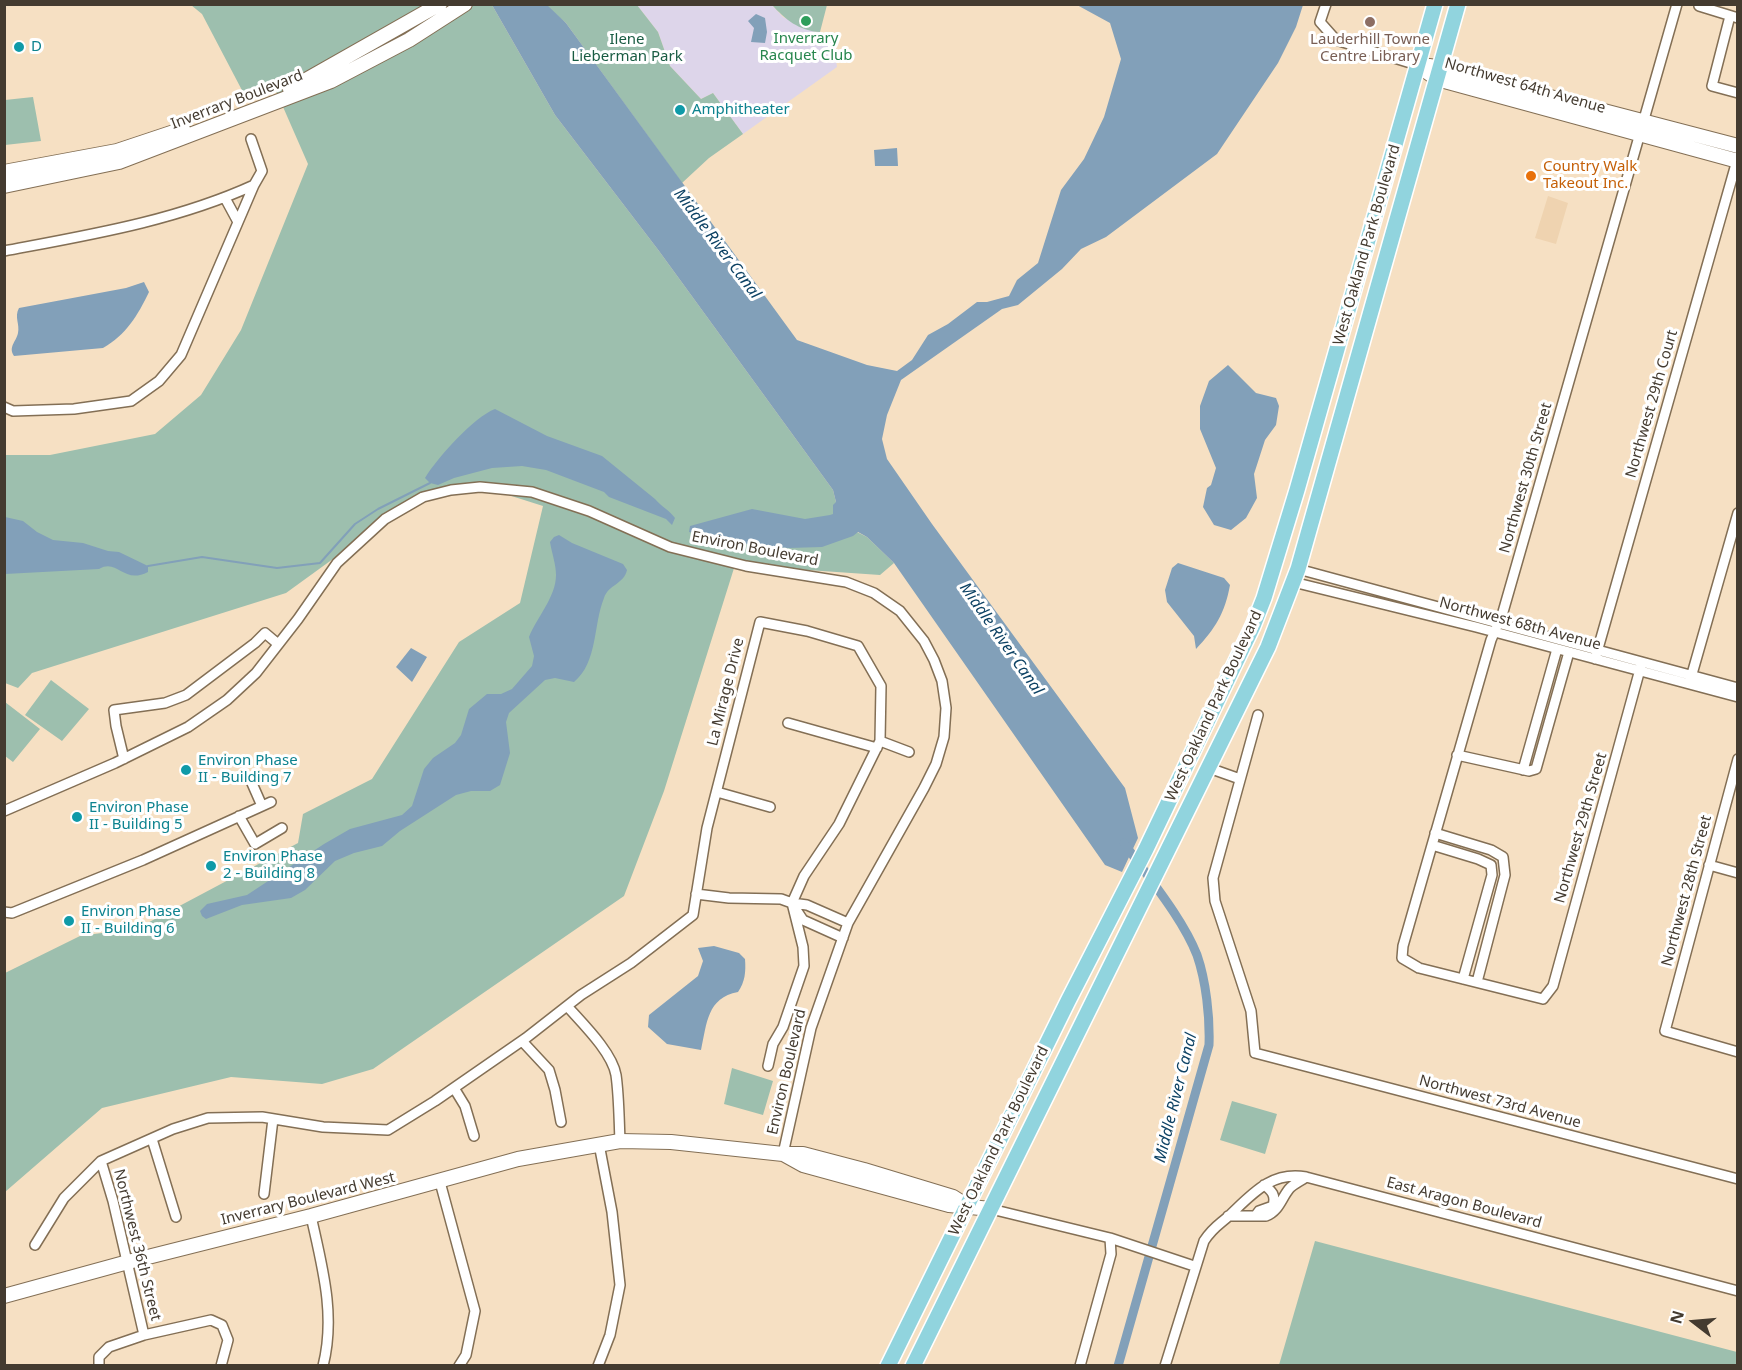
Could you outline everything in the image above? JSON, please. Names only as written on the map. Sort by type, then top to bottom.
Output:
[{"type":"main road","name":"West Oakland Park Boulevard","points":[[888,1365],[1146,849],[1242,651],[1264,598],[1346,320],[1435,4]]},
{"type":"main road","name":"West Oakland Park Boulevard","points":[[913,1365],[1259,668],[1296,576],[1458,4]]},
{"type":"main road","points":[[1354,292],[1360,314],[1369,319]]},
{"type":"main road","points":[[1346,320],[1353,331],[1358,357]]},
{"type":"main road","points":[[1068,1001],[1075,1010],[1077,1020],[1075,1038]]},
{"type":"street","name":"Inverrary Boulevard","points":[[4,172],[117,151],[235,111],[284,92],[440,4]]},
{"type":"street","name":"Inverrary Boulevard","points":[[4,186],[119,162],[331,81],[408,40],[465,4]]},
{"type":"street","points":[[1326,4],[1320,22],[1336,40],[1417,65]]},
{"type":"street","name":"Northwest 30th Street","points":[[1463,979],[1419,968],[1402,958],[1403,946],[1457,754],[1495,628],[1503,612],[1677,4]]},
{"type":"street","points":[[1698,6],[1734,17],[1712,86],[1737,93]]},
{"type":"street","name":"Northwest 64th Avenue","points":[[1417,65],[1514,100],[1549,97],[1642,129]]},
{"type":"street","name":"Northwest 64th Avenue","points":[[1438,73],[1737,156]]},
{"type":"street","points":[[4,407],[13,411],[74,409],[131,401],[159,381],[182,356],[261,171],[251,139]]},
{"type":"street","name":"Northwest 29th Court","points":[[1596,655],[1737,156]]},
{"type":"street","points":[[4,251],[121,230],[225,198],[254,185]]},
{"type":"street","points":[[225,198],[238,222]]},
{"type":"street","name":"Environ Boulevard","points":[[4,811],[124,759],[188,727],[227,700],[255,673],[298,620],[337,563],[385,519],[423,497],[450,490],[480,487],[532,492],[589,511],[670,547],[746,566],[846,582],[874,593],[900,610],[924,641],[934,660],[942,681],[946,708],[944,737],[936,764],[928,780],[848,924],[811,1028],[783,1154]]},
{"type":"street","points":[[1690,680],[1737,513]]},
{"type":"street","name":"Northwest 68th Avenue","points":[[1296,576],[1690,680],[1737,697]]},
{"type":"street","name":"Northwest 68th Avenue","points":[[1296,576],[1495,628],[1557,649],[1596,655]]},
{"type":"street","name":"La Mirage Drive","points":[[696,894],[707,828],[760,622],[807,631],[858,646],[881,686],[878,745],[839,824],[804,876],[792,903]]},
{"type":"street","points":[[124,759],[114,710],[165,703],[186,695],[265,633],[278,644]]},
{"type":"street","points":[[1523,770],[1557,649]]},
{"type":"street","points":[[1457,754],[1523,770],[1536,769],[1569,652]]},
{"type":"street","name":"Northwest 29th Street","points":[[1477,982],[1543,999],[1553,986],[1641,667]]},
{"type":"street","name":"Northwest 68th Avenue","points":[[1690,680],[1737,688]]},
{"type":"street","points":[[1209,768],[1240,779],[1258,715]]},
{"type":"street","points":[[788,723],[909,752]]},
{"type":"street","name":"Northwest 28th Street","points":[[1737,759],[1665,1031],[1737,1052]]},
{"type":"street","name":"Northwest 73rd Avenue","points":[[1240,779],[1213,878],[1213,892],[1251,1011],[1255,1053],[1737,1179]]},
{"type":"street","points":[[4,912],[12,913],[143,860],[266,804],[251,781]]},
{"type":"street","points":[[717,792],[770,807]]},
{"type":"street","points":[[239,816],[255,844],[282,828]]},
{"type":"street","points":[[1432,845],[1474,857],[1491,865],[1492,875],[1463,979],[1477,982],[1505,875],[1503,857],[1491,850],[1435,833]]},
{"type":"street","points":[[1709,865],[1737,873]]},
{"type":"street","points":[[34,1245],[64,1198],[101,1161],[208,1118],[262,1117],[323,1127],[388,1130],[454,1088],[522,1041],[567,1006],[632,963],[693,915],[696,894],[729,898],[781,899],[807,905],[848,924]]},
{"type":"street","points":[[792,903],[802,920],[843,938]]},
{"type":"street","points":[[768,1066],[773,1044],[783,1027],[804,966],[803,947],[792,903]]},
{"type":"street","points":[[567,1006],[593,1036],[616,1074],[620,1141]]},
{"type":"street","points":[[522,1041],[549,1070],[561,1122]]},
{"type":"street","points":[[454,1088],[465,1106],[474,1136]]},
{"type":"street","name":"Inverrary Boulevard West","points":[[264,1194],[273,1119]]},
{"type":"street","points":[[152,1139],[176,1216]]},
{"type":"street","name":"Inverrary Boulevard West","points":[[4,1296],[518,1160],[620,1141],[671,1142],[783,1154],[803,1165],[949,1205],[991,1209],[1098,1237],[1110,1238],[1194,1266]]},
{"type":"street","points":[[598,1365],[609,1335],[620,1285],[613,1218],[599,1144]]},
{"type":"street","name":"Northwest 36th Street","points":[[101,1161],[128,1262],[144,1335]]},
{"type":"street","name":"East Aragon Boulevard","points":[[1194,1266],[1212,1228],[1252,1193],[1270,1180],[1284,1177],[1306,1177],[1737,1291]]},
{"type":"street","points":[[1228,1216],[1271,1214],[1290,1187],[1306,1177]]},
{"type":"street","points":[[440,1182],[475,1311],[466,1355],[459,1365]]},
{"type":"street","points":[[1256,1215],[1259,1211],[1273,1206],[1275,1199],[1272,1191],[1264,1185]]},
{"type":"street","points":[[311,1216],[327,1287],[329,1317],[323,1365]]},
{"type":"street","points":[[1080,1365],[1111,1254],[1110,1238]]},
{"type":"street","points":[[1165,1365],[1194,1266]]},
{"type":"street","points":[[99,1361],[109,1347],[144,1335],[211,1320],[222,1325],[228,1340],[221,1365]]},
{"type":"shaded area","points":[[637,5],[772,5],[783,17],[812,31],[820,32],[822,36],[833,36],[837,67],[743,134],[713,93],[701,99],[670,66],[658,32]]},
{"type":"shaded area","points":[[1548,196],[1568,203],[1556,244],[1535,238]]},
{"type":"green space","points":[[191,5],[492,5],[555,115],[659,251],[833,490],[836,502],[857,532],[867,537],[894,563],[880,575],[735,565],[664,791],[624,896],[373,1069],[322,1084],[231,1077],[102,1108],[5,1192],[5,973],[80,936],[138,928],[298,843],[303,814],[372,779],[459,642],[520,603],[543,506],[502,493],[424,493],[286,593],[32,673],[18,688],[5,683],[4,455],[50,455],[155,434],[201,395],[241,330],[308,164],[273,84],[245,96],[202,14]]},
{"type":"green space","name":"Ilene Lieberman Park","points":[[545,5],[637,5],[658,32],[670,66],[701,99],[713,93],[743,134],[709,158],[682,183],[566,23]]},
{"type":"green space","name":"Inverrary Racquet Club","points":[[772,5],[827,5],[820,32],[805,29],[793,23]]},
{"type":"green space","points":[[33,97],[41,141],[5,145],[5,100]]},
{"type":"green space","points":[[51,680],[89,709],[62,741],[25,715]]},
{"type":"green space","points":[[5,702],[40,729],[13,762],[5,756]]},
{"type":"green space","points":[[732,1068],[773,1081],[763,1115],[724,1104]]},
{"type":"green space","points":[[1232,1101],[1277,1114],[1265,1154],[1220,1140]]},
{"type":"green space","points":[[1315,1241],[1737,1352],[1737,1365],[1279,1365]]},
{"type":"water","points":[[492,5],[547,5],[566,23],[797,340],[867,365],[897,371],[912,360],[928,335],[948,324],[977,302],[987,302],[1009,296],[1017,280],[1038,263],[1061,190],[1084,159],[1104,117],[1121,59],[1110,23],[1077,5],[1303,5],[1296,27],[1278,63],[1217,154],[1106,237],[1081,249],[1062,269],[1018,305],[1002,309],[901,380],[887,415],[882,439],[887,459],[1125,788],[1138,838],[1122,872],[1105,865],[894,563],[867,537],[858,532],[822,547],[789,548],[755,546],[689,532],[690,526],[752,509],[805,519],[830,515],[833,514],[833,505],[836,502],[833,490],[659,251],[555,115]]},
{"type":"water","points":[[756,14],[765,18],[767,32],[765,43],[751,42],[754,28],[748,21]]},
{"type":"water","points":[[897,148],[898,166],[875,166],[874,150]]},
{"type":"water","points":[[144,282],[149,292],[136,316],[125,331],[103,348],[14,356],[12,353],[18,333],[19,308],[126,288]]},
{"type":"water","points":[[1228,365],[1256,393],[1276,398],[1279,406],[1276,425],[1265,440],[1254,474],[1257,498],[1246,518],[1231,530],[1214,525],[1203,507],[1207,488],[1211,485],[1216,468],[1200,429],[1200,406],[1209,381]]},
{"type":"water","points":[[495,409],[547,436],[602,456],[670,513],[675,518],[672,525],[666,519],[546,470],[522,466],[492,468],[454,478],[438,485],[430,483],[425,478],[447,449],[477,420]]},
{"type":"water","points":[[5,517],[23,521],[37,532],[53,540],[83,543],[119,552],[148,566],[148,572],[132,575],[106,567],[5,574]]},
{"type":"water","points":[[559,535],[572,543],[623,564],[627,570],[623,578],[609,590],[604,598],[591,654],[582,674],[574,682],[555,678],[545,680],[509,713],[506,722],[510,753],[500,785],[490,791],[471,791],[456,795],[400,831],[382,846],[354,853],[335,861],[305,890],[291,898],[242,905],[206,919],[202,916],[200,911],[207,904],[247,895],[350,829],[402,815],[412,806],[424,769],[433,758],[455,743],[461,735],[469,709],[487,694],[501,694],[512,689],[532,666],[534,656],[529,637],[553,591],[556,571],[550,542]]},
{"type":"water","points":[[1178,563],[1224,578],[1230,585],[1218,620],[1196,649],[1194,636],[1167,602],[1165,590],[1172,568]]},
{"type":"water","points":[[411,648],[427,657],[412,682],[396,667]]},
{"type":"water","points":[[714,946],[739,953],[745,959],[742,984],[738,992],[728,995],[714,1006],[707,1021],[701,1050],[667,1044],[648,1027],[649,1015],[698,976],[703,961],[698,948]]},
{"type":"waterway","points":[[148,566],[202,557],[277,568],[320,563],[355,524],[378,509],[430,483]]},
{"type":"waterway","name":"Middle River Canal","points":[[1118,1366],[1209,1045],[1205,988],[1197,955],[1173,912],[1124,843]]},
{"type":"place","name":"Inverrary Racquet Club","points":[[806,21]]},
{"type":"place","name":"Lauderhill Towne Centre Library","points":[[1370,22]]},
{"type":"place","name":"D","points":[[19,47]]},
{"type":"place","name":"Amphitheater","points":[[680,110]]},
{"type":"place","name":"Country Walk Takeout Inc.","points":[[1531,176]]},
{"type":"place","name":"Environ Phase II - Building 7","points":[[186,770]]},
{"type":"place","name":"Environ Phase II - Building 5","points":[[77,817]]},
{"type":"place","name":"Environ Phase 2 - Building 8","points":[[211,866]]},
{"type":"place","name":"Environ Phase II - Building 6","points":[[69,921]]}]
